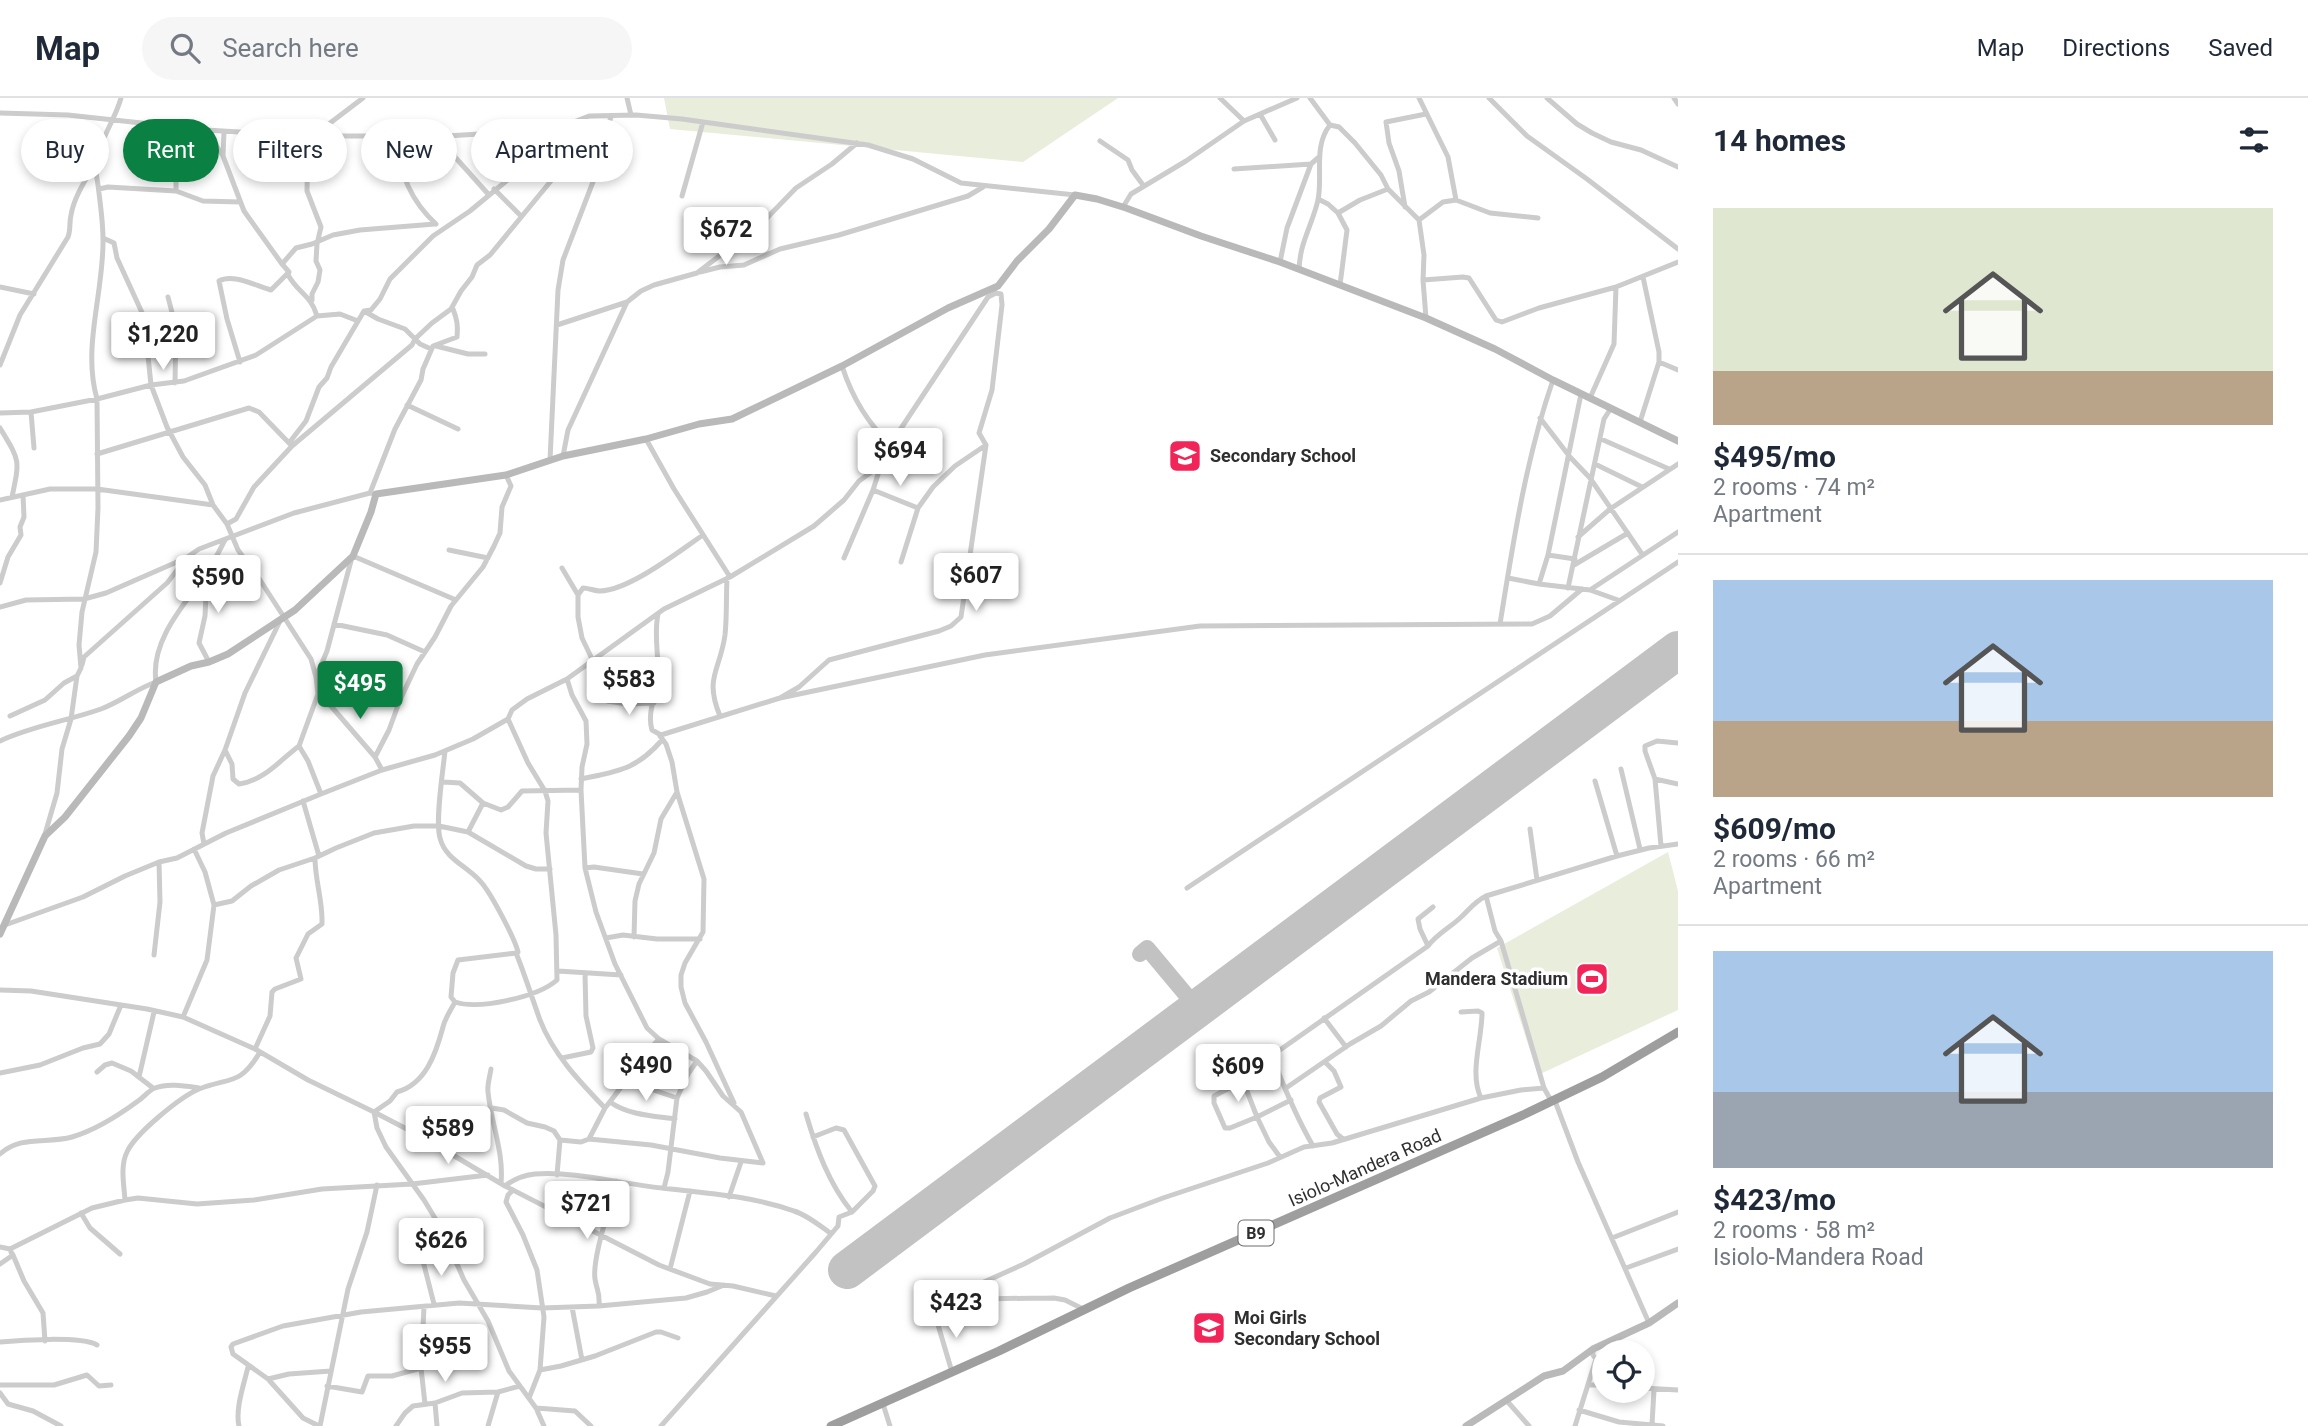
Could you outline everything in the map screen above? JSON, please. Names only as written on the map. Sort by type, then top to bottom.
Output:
[{"type":"highway","name":"Isiolo-Mandera Road","points":[[831,1426],[884,1404],[1129,1288],[1555,1101],[1678,1032]]},
{"type":"main road","points":[[0,934],[45,836],[65,817],[129,736],[141,718],[156,682],[191,666],[228,654],[295,610],[353,557],[372,512],[373,494],[506,475],[563,456],[646,439],[699,424],[732,419],[842,366],[938,313],[997,289],[1017,261],[1049,229],[1075,195],[1123,207],[1280,262],[1426,318],[1495,349],[1678,441]]},
{"type":"main road","points":[[1612,1340],[1649,1323],[1676,1304]]},
{"type":"main road","points":[[1466,1426],[1544,1376],[1563,1371],[1592,1350]]},
{"type":"street","points":[[109,130],[121,98]]},
{"type":"street","points":[[334,119],[363,98]]},
{"type":"street","points":[[628,98],[631,115]]},
{"type":"street","points":[[1220,98],[1244,121]]},
{"type":"street","points":[[1123,207],[1143,185],[1186,161],[1244,121],[1297,98]]},
{"type":"street","points":[[1310,98],[1330,125],[1339,127],[1355,143],[1381,174],[1388,189],[1419,220],[1424,255],[1426,318]]},
{"type":"street","points":[[1419,98],[1448,158],[1456,200]]},
{"type":"street","points":[[1489,98],[1527,136],[1678,249]]},
{"type":"street","points":[[1547,98],[1577,124],[1592,133],[1611,142],[1641,150],[1678,167]]},
{"type":"street","points":[[1674,98],[1678,104]]},
{"type":"street","points":[[0,113],[68,115],[123,121]]},
{"type":"street","points":[[1260,114],[1275,140]]},
{"type":"street","points":[[1405,207],[1399,171],[1385,122],[1426,114]]},
{"type":"street","points":[[582,119],[589,116],[631,115],[857,143],[913,159],[956,181],[1075,195]]},
{"type":"street","points":[[682,196],[703,122]]},
{"type":"street","points":[[1299,270],[1300,251],[1318,199],[1319,157],[1325,132],[1330,125]]},
{"type":"street","points":[[219,131],[233,132]]},
{"type":"street","points":[[223,156],[224,132]]},
{"type":"street","points":[[1100,141],[1128,160],[1143,185]]},
{"type":"street","points":[[696,273],[761,224],[796,188],[857,143]]},
{"type":"street","points":[[219,150],[240,202],[255,228],[289,272],[293,284],[312,300]]},
{"type":"street","points":[[1280,262],[1287,228],[1311,164],[1319,157]]},
{"type":"street","points":[[457,159],[489,195]]},
{"type":"street","points":[[1234,169],[1311,164]]},
{"type":"street","points":[[0,365],[15,326],[68,237],[74,203],[85,182]]},
{"type":"street","points":[[81,668],[79,645],[84,599],[96,552],[98,508],[97,399],[92,384],[92,353],[94,321],[101,286],[103,238],[98,182]]},
{"type":"street","points":[[176,182],[176,191]]},
{"type":"street","points":[[307,182],[307,191],[321,225],[316,261],[320,270],[312,294],[317,316]]},
{"type":"street","points":[[405,182],[421,208],[435,224],[443,228]]},
{"type":"street","points":[[364,311],[371,310],[387,288],[390,279],[443,228],[470,211],[503,182]]},
{"type":"street","points":[[290,445],[384,370],[451,309],[477,265],[490,255],[548,182]]},
{"type":"street","points":[[550,460],[550,414],[558,290],[563,260],[593,182]]},
{"type":"street","points":[[557,325],[628,302],[649,287],[720,267],[744,265],[780,249],[839,235],[968,197],[984,186]]},
{"type":"street","points":[[99,189],[108,187],[176,191],[204,201],[240,202]]},
{"type":"street","points":[[494,189],[520,215]]},
{"type":"street","points":[[1338,213],[1360,200],[1388,189]]},
{"type":"street","points":[[1318,199],[1338,213],[1348,230],[1340,285]]},
{"type":"street","points":[[1419,220],[1443,202],[1456,200],[1490,213],[1538,218]]},
{"type":"street","points":[[282,264],[296,248],[319,240],[360,230],[435,224]]},
{"type":"street","points":[[103,238],[114,243],[117,258],[144,317],[152,385],[162,415],[183,457],[205,485],[213,505],[227,524],[238,550],[314,664],[317,694],[299,746],[274,765],[266,775],[239,784],[233,779],[232,764],[225,750]]},
{"type":"street","points":[[1423,280],[1469,278],[1496,320],[1502,322],[1539,308],[1616,286],[1678,262]]},
{"type":"street","points":[[240,362],[219,281],[233,279],[271,290],[289,272]]},
{"type":"street","points":[[1640,422],[1659,362],[1643,276]]},
{"type":"street","points":[[1590,398],[1614,344],[1616,286]]},
{"type":"street","points":[[0,287],[34,293]]},
{"type":"street","points":[[780,698],[799,687],[829,660],[932,634],[951,626],[961,617],[986,445],[979,433],[992,390],[1003,305],[997,289],[988,297],[891,445],[844,558]]},
{"type":"street","points":[[168,297],[176,328],[175,383]]},
{"type":"street","points":[[563,456],[568,430],[628,302]]},
{"type":"street","points":[[0,607],[26,600],[84,599],[118,589],[186,558],[199,549],[294,513],[373,494],[432,347],[457,337],[457,315],[451,309]]},
{"type":"street","points":[[227,524],[236,519],[254,487],[290,445],[306,421],[319,387],[327,378],[364,311]]},
{"type":"street","points":[[364,311],[402,327],[420,344],[468,354],[485,354]]},
{"type":"street","points":[[0,412],[31,412],[152,385],[175,383],[205,375],[270,348],[317,316],[340,314],[358,321]]},
{"type":"street","points":[[1659,362],[1678,370]]},
{"type":"street","points":[[842,366],[848,386],[865,416],[891,445]]},
{"type":"street","points":[[1500,624],[1540,418],[1553,380]]},
{"type":"street","points":[[1539,584],[1570,457],[1581,394]]},
{"type":"street","points":[[407,405],[457,429]]},
{"type":"street","points":[[97,454],[253,408],[290,445]]},
{"type":"street","points":[[1568,588],[1604,419],[1611,408]]},
{"type":"street","points":[[31,412],[34,448]]},
{"type":"street","points":[[1540,418],[1590,478],[1642,554]]},
{"type":"street","points":[[0,428],[18,464],[19,472],[12,496]]},
{"type":"street","points":[[646,439],[728,578],[725,637],[717,661],[712,697],[720,716]]},
{"type":"street","points":[[1601,439],[1669,469]]},
{"type":"street","points":[[901,562],[918,508],[933,487],[955,466],[986,445]]},
{"type":"street","points":[[1595,464],[1642,487]]},
{"type":"street","points":[[1578,537],[1610,509],[1678,464]]},
{"type":"street","points":[[5,925],[83,897],[159,862],[177,858],[303,801],[473,739],[508,719],[512,710],[527,699],[567,679],[593,662],[664,609],[728,578],[814,526],[844,499],[859,481],[881,465]]},
{"type":"street","points":[[375,757],[417,664],[456,600],[483,567],[500,533],[502,507],[511,486],[506,475]]},
{"type":"street","points":[[0,500],[60,488],[97,489],[213,505]]},
{"type":"street","points":[[873,490],[918,508]]},
{"type":"street","points":[[0,583],[8,557],[21,535],[23,495]]},
{"type":"street","points":[[1590,590],[1678,532]]},
{"type":"street","points":[[1548,555],[1574,562],[1628,533]]},
{"type":"street","points":[[578,595],[583,587],[600,590],[629,581],[658,566],[703,535]]},
{"type":"street","points":[[0,741],[50,722],[71,719],[103,708],[140,687],[156,682],[154,669],[171,624],[207,572],[225,540]]},
{"type":"street","points":[[449,550],[488,558]]},
{"type":"street","points":[[0,556],[8,557]]},
{"type":"street","points":[[316,677],[327,651],[353,557],[456,600]]},
{"type":"street","points":[[45,836],[57,793],[62,749],[71,719],[77,676],[84,657],[167,583],[186,558]]},
{"type":"street","points":[[1187,888],[1678,562]]},
{"type":"street","points":[[562,568],[578,595],[582,638],[593,662]]},
{"type":"street","points":[[207,572],[205,616],[199,643],[209,662]]},
{"type":"street","points":[[1508,578],[1590,590],[1619,600]]},
{"type":"street","points":[[581,779],[619,771],[649,755],[662,737],[720,716],[780,698],[985,654],[1199,626],[1536,623],[1582,589]]},
{"type":"street","points":[[560,1140],[581,1142],[589,1139],[671,1148],[763,1163],[751,1132],[685,1003],[681,987],[685,963],[703,932],[704,879],[677,792],[666,744],[662,737],[652,730],[650,724],[649,716],[654,704],[659,671],[655,628],[658,614]]},
{"type":"street","points":[[204,844],[202,833],[212,776],[225,750],[245,692],[284,616]]},
{"type":"street","points":[[334,624],[387,635],[425,652]]},
{"type":"street","points":[[10,716],[45,700],[64,683],[77,676]]},
{"type":"street","points":[[567,679],[586,721],[587,744],[581,779],[585,868],[590,894],[606,938],[642,1020],[659,1039],[697,1061],[723,1096],[735,1105]]},
{"type":"street","points":[[317,694],[324,698],[375,757],[382,770]]},
{"type":"street","points":[[607,701],[654,704]]},
{"type":"street","points":[[508,719],[548,801],[546,833],[558,971],[555,982],[532,992],[493,1002],[455,1002],[451,996],[453,973],[458,961],[516,953]]},
{"type":"street","points":[[1661,846],[1655,779],[1645,746],[1657,741],[1678,743]]},
{"type":"street","points":[[299,746],[321,794]]},
{"type":"street","points":[[445,751],[440,839],[445,849],[481,881],[490,895],[515,939],[516,953],[532,992],[540,1021],[572,1073],[605,1108]]},
{"type":"street","points":[[1621,769],[1640,849]]},
{"type":"street","points":[[1655,779],[1678,784]]},
{"type":"street","points":[[1595,781],[1617,856]]},
{"type":"street","points":[[443,782],[460,783],[483,803],[501,810],[508,807],[522,791],[581,790]]},
{"type":"street","points":[[634,937],[635,901],[643,874],[654,853],[661,819],[677,792]]},
{"type":"street","points":[[125,1200],[124,1164],[127,1150],[141,1133],[181,1099],[202,1088],[241,1076],[258,1050],[270,1016],[272,992],[301,979],[296,958],[308,934],[322,924],[317,857],[303,801]]},
{"type":"street","points":[[468,832],[483,803]]},
{"type":"street","points":[[214,905],[232,901],[270,874],[374,834],[414,826],[439,826],[468,832],[526,866],[550,869]]},
{"type":"street","points":[[1530,829],[1537,880]]},
{"type":"street","points":[[1313,1146],[1299,1121],[1275,1064],[1277,1052],[1428,946],[1472,904],[1486,896],[1640,849],[1678,844]]},
{"type":"street","points":[[183,1017],[207,960],[214,905],[205,872],[194,849]]},
{"type":"street","points":[[154,954],[160,902],[159,862]]},
{"type":"street","points":[[585,868],[643,874]]},
{"type":"street","points":[[1486,896],[1544,1088],[1555,1101],[1578,1162],[1649,1323]]},
{"type":"street","points":[[1428,946],[1418,919],[1433,907]]},
{"type":"street","points":[[606,938],[623,935],[700,939]]},
{"type":"street","points":[[1286,1088],[1381,1026],[1411,1000],[1429,992],[1472,958],[1501,941]]},
{"type":"street","points":[[558,971],[621,975]]},
{"type":"street","points":[[562,1058],[591,1052],[593,1048],[586,1016],[585,974]]},
{"type":"street","points":[[0,990],[121,1005],[183,1017],[258,1050],[308,1080],[424,1138],[513,1190],[670,1269],[710,1284],[724,1284],[776,1296]]},
{"type":"street","points":[[374,1112],[390,1101],[397,1091],[407,1090],[420,1077],[438,1049],[443,1028],[455,1002]]},
{"type":"street","points":[[0,1073],[40,1065],[100,1044],[109,1034],[121,1005]]},
{"type":"street","points":[[139,1077],[154,1012]]},
{"type":"street","points":[[1461,1012],[1482,1013],[1477,1072],[1481,1098]]},
{"type":"street","points":[[1324,1018],[1346,1047]]},
{"type":"street","points":[[589,1139],[605,1108],[634,1067],[659,1039]]},
{"type":"street","points":[[664,1188],[677,1098],[697,1061]]},
{"type":"street","points":[[1325,1062],[1334,1071],[1341,1087],[1320,1098],[1318,1102],[1337,1134],[1343,1139]]},
{"type":"street","points":[[97,1072],[112,1063],[139,1077],[153,1088]]},
{"type":"street","points":[[1275,1064],[1213,1097],[1221,1122],[1227,1129],[1291,1100]]},
{"type":"street","points":[[491,1069],[488,1092],[498,1140],[503,1184]]},
{"type":"street","points":[[626,1081],[677,1098]]},
{"type":"street","points":[[1242,1081],[1269,1142],[1280,1157]]},
{"type":"street","points":[[0,1154],[15,1144],[80,1134],[122,1112],[153,1088],[202,1088]]},
{"type":"street","points":[[963,1301],[973,1287],[1024,1264],[1110,1218],[1296,1150],[1343,1139],[1481,1098],[1544,1088]]},
{"type":"street","points":[[610,1102],[630,1111],[676,1119]]},
{"type":"street","points":[[492,1108],[504,1110],[527,1123],[554,1131],[560,1140],[557,1175]]},
{"type":"street","points":[[374,1112],[377,1128],[386,1147],[441,1228],[464,1280],[488,1321],[509,1371],[536,1408],[544,1426]]},
{"type":"street","points":[[806,1114],[838,1195],[852,1212]]},
{"type":"street","points":[[661,1426],[838,1226],[839,1217],[852,1212],[873,1192],[875,1186],[844,1130],[836,1128],[813,1137]]},
{"type":"street","points":[[729,1197],[741,1161]]},
{"type":"street","points":[[503,1184],[533,1174],[690,1191],[775,1205],[797,1212],[830,1233]]},
{"type":"street","points":[[0,1264],[12,1252],[61,1222],[92,1208],[125,1200],[138,1198],[176,1203],[209,1203],[279,1197],[322,1189],[412,1184],[488,1175]]},
{"type":"street","points":[[598,1306],[600,1292],[595,1279],[602,1236],[616,1181]]},
{"type":"street","points":[[377,1185],[367,1231],[348,1289],[343,1315],[319,1426],[303,1419],[268,1379],[233,1354],[233,1344],[284,1326],[343,1315],[435,1304],[542,1308],[598,1306],[685,1298],[724,1284]]},
{"type":"street","points":[[513,1190],[506,1202],[537,1270],[544,1317],[540,1370],[529,1398]]},
{"type":"street","points":[[670,1269],[690,1191]]},
{"type":"street","points":[[1612,1238],[1677,1212],[1678,1220]]},
{"type":"street","points":[[81,1213],[90,1228],[120,1254]]},
{"type":"street","points":[[0,1247],[12,1252],[24,1281],[43,1312],[45,1341]]},
{"type":"street","points":[[1626,1268],[1678,1249]]},
{"type":"street","points":[[423,1261],[435,1304]]},
{"type":"street","points":[[952,1372],[933,1308],[939,1304],[1054,1297],[1085,1310]]},
{"type":"street","points":[[1676,1304],[1678,1315]]},
{"type":"street","points":[[424,1307],[421,1368],[425,1404]]},
{"type":"street","points":[[572,1307],[582,1360]]},
{"type":"street","points":[[540,1370],[582,1360],[656,1332],[678,1338]]},
{"type":"street","points":[[0,1342],[74,1340],[97,1345]]},
{"type":"street","points":[[239,1426],[237,1411],[248,1367]]},
{"type":"street","points":[[327,1386],[362,1392],[368,1376],[392,1376],[421,1368]]},
{"type":"street","points":[[268,1379],[289,1374],[331,1371]]},
{"type":"street","points":[[1575,1426],[1592,1374]]},
{"type":"street","points":[[0,1385],[54,1385],[87,1375],[99,1385],[111,1385]]},
{"type":"street","points":[[396,1426],[409,1409],[435,1403],[461,1392],[498,1392],[520,1387]]},
{"type":"street","points":[[1655,1390],[1678,1390]]},
{"type":"street","points":[[488,1426],[498,1392]]},
{"type":"street","points":[[0,1393],[8,1404],[33,1411],[61,1426]]},
{"type":"street","points":[[1507,1401],[1529,1426]]},
{"type":"street","points":[[435,1403],[437,1426]]},
{"type":"street","points":[[1652,1424],[1653,1403]]},
{"type":"street","points":[[884,1404],[890,1426]]},
{"type":"street","points":[[536,1408],[575,1411],[591,1426]]},
{"type":"street","points":[[1579,1410],[1620,1424],[1663,1426]]},
{"type":"green space","points":[[664,98],[1118,98],[1023,162],[670,129]]},
{"type":"green space","name":"Mandera Stadium","points":[[1668,852],[1678,891],[1678,1010],[1538,1075],[1497,948]]},
{"type":"taxiway","points":[[1140,954],[1147,948],[1198,1009]]},
{"type":"runway","points":[[847,1270],[1678,650]]},
{"type":"place","name":"Secondary School","points":[[1185,456]]},
{"type":"place","name":"Mandera Stadium","points":[[1592,979]]},
{"type":"place","name":"Moi Girls Secondary School","points":[[1209,1328]]}]
